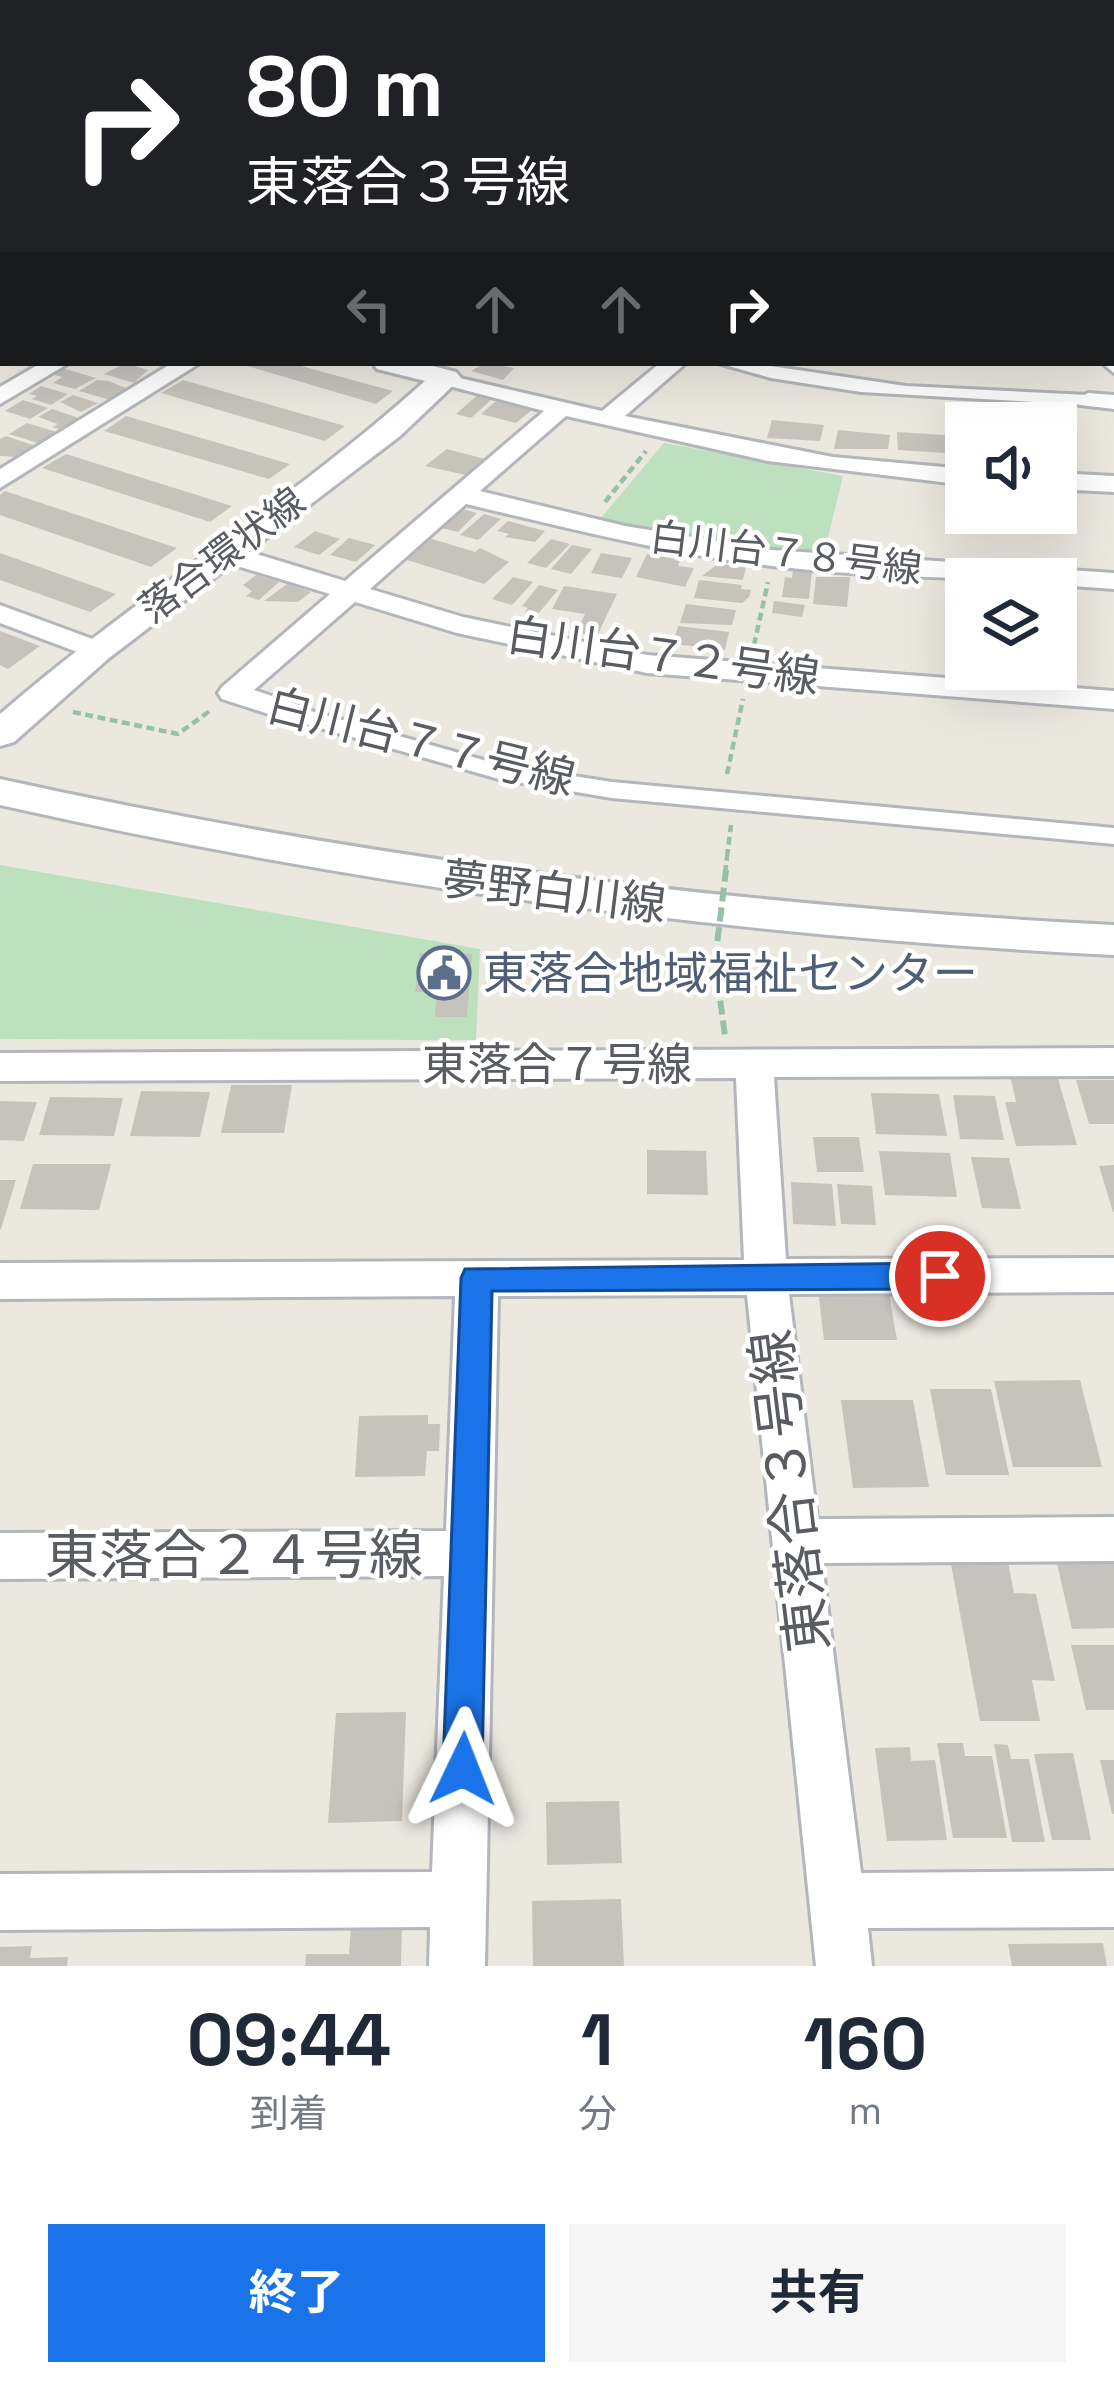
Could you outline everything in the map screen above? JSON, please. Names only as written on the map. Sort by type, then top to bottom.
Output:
[{"type":"street","points":[[0,397],[52,366]]},
{"type":"street","points":[[0,480],[183,366]]},
{"type":"street","points":[[412,366],[455,371],[561,408],[660,435],[832,467],[945,475]]},
{"type":"street","points":[[606,420],[670,366]]},
{"type":"street","points":[[739,366],[789,379],[872,388],[1101,401]]},
{"type":"street","name":"落合環状線","points":[[0,734],[46,706],[96,650],[389,430],[455,371]]},
{"type":"street","name":"白川台７７号線","points":[[233,693],[561,408]]},
{"type":"street","points":[[1077,482],[1114,484]]},
{"type":"street","name":"白川台７８号線","points":[[463,495],[585,526],[816,563],[1114,581]]},
{"type":"street","name":"白川台７２号線","points":[[224,553],[478,629],[647,664],[1114,700]]},
{"type":"street","points":[[0,613],[96,650]]},
{"type":"street","name":"白川台７７号線","points":[[233,693],[499,772],[590,786],[1114,836]]},
{"type":"street","name":"夢野白川線","points":[[0,765],[256,821],[425,849],[748,888],[1114,912]]},
{"type":"street","name":"夢野白川線","points":[[0,792],[261,848],[468,883],[880,928],[1114,940]]},
{"type":"street","name":"東落合７号線","points":[[0,1066],[1114,1062]]},
{"type":"street","points":[[754,1064],[766,1277],[1114,1275]]},
{"type":"street","name":"東落合３号線","points":[[0,1281],[766,1277],[844,1966]]},
{"type":"street","points":[[457,1966],[477,1278]]},
{"type":"street","points":[[796,1541],[1114,1540]]},
{"type":"street","name":"東落合２４号線","points":[[0,1556],[469,1553]]},
{"type":"street","points":[[0,1902],[459,1899]]},
{"type":"street","points":[[837,1901],[1114,1899]]},
{"type":"path","points":[[585,526],[660,435]]},
{"type":"path","points":[[46,706],[178,734],[233,693]]},
{"type":"path","points":[[715,961],[727,857]]},
{"type":"green space","points":[[664,443],[843,476],[824,554],[712,543],[600,519]]},
{"type":"green space","points":[[0,865],[480,949],[476,1040],[0,1039]]},
{"type":"building","points":[[119,366],[148,370],[134,383],[104,374]]},
{"type":"building","points":[[247,366],[301,366],[393,391],[376,404]]},
{"type":"building","points":[[480,366],[514,368],[503,380],[471,371]]},
{"type":"building","points":[[62,368],[96,378],[75,389],[53,383],[62,377],[51,374]]},
{"type":"building","points":[[97,380],[128,389],[110,400],[79,391]]},
{"type":"building","points":[[183,380],[345,426],[325,441],[161,393]]},
{"type":"building","points":[[41,386],[68,394],[51,405],[32,399],[37,396],[29,394]]},
{"type":"building","points":[[479,394],[494,397],[471,418],[456,414]]},
{"type":"building","points":[[73,395],[98,403],[81,412],[60,402]]},
{"type":"building","points":[[23,400],[48,408],[30,419],[5,411]]},
{"type":"building","points":[[517,400],[537,406],[516,423],[481,414],[496,401],[511,405]]},
{"type":"building","points":[[52,409],[79,418],[60,429],[52,427],[58,424],[38,417]]},
{"type":"building","points":[[126,416],[290,464],[269,479],[104,431]]},
{"type":"building","points":[[772,420],[824,425],[820,441],[767,438]]},
{"type":"building","points":[[27,423],[60,433],[41,444],[9,434]]},
{"type":"building","points":[[838,430],[890,435],[888,449],[834,449]]},
{"type":"building","points":[[897,432],[945,435],[945,453],[898,450]]},
{"type":"building","points":[[6,436],[35,446],[17,457],[0,456],[0,439]]},
{"type":"building","points":[[447,449],[485,459],[466,475],[425,466]]},
{"type":"building","points":[[66,454],[232,506],[210,522],[42,468]]},
{"type":"building","points":[[5,491],[177,548],[151,567],[0,515],[0,495]]},
{"type":"building","points":[[460,508],[477,513],[458,532],[441,528]]},
{"type":"building","points":[[484,514],[501,519],[478,540],[460,535]]},
{"type":"building","points":[[508,521],[545,531],[535,542],[505,537],[509,534],[497,531]]},
{"type":"building","points":[[315,531],[340,539],[319,555],[294,547]]},
{"type":"building","points":[[349,538],[375,545],[356,562],[330,555]]},
{"type":"building","points":[[429,538],[475,552],[480,548],[509,562],[484,584],[404,559]]},
{"type":"building","points":[[551,539],[570,544],[546,568],[527,563]]},
{"type":"building","points":[[572,545],[592,549],[571,574],[551,569]]},
{"type":"building","points":[[0,553],[116,594],[90,612],[0,580]]},
{"type":"building","points":[[601,553],[632,558],[622,578],[591,573]]},
{"type":"building","points":[[647,554],[680,560],[678,566],[694,568],[685,587],[636,577]]},
{"type":"building","points":[[718,564],[746,567],[743,580],[702,576]]},
{"type":"building","points":[[793,570],[812,571],[809,599],[782,597],[785,577],[792,578]]},
{"type":"building","points":[[256,575],[279,582],[259,600],[246,596],[252,591],[243,585]]},
{"type":"building","points":[[513,577],[533,582],[512,605],[492,599]]},
{"type":"building","points":[[816,577],[850,577],[847,607],[813,604]]},
{"type":"building","points":[[699,580],[751,590],[742,603],[694,598]]},
{"type":"building","points":[[287,584],[311,592],[298,602],[264,601]]},
{"type":"building","points":[[539,585],[558,590],[537,615],[525,612],[528,608],[522,606]]},
{"type":"building","points":[[564,586],[617,594],[597,636],[576,633],[585,614],[552,609]]},
{"type":"building","points":[[774,601],[805,605],[802,617],[772,613]]},
{"type":"building","points":[[686,604],[736,610],[732,625],[680,623]]},
{"type":"building","points":[[678,626],[729,632],[725,650],[673,644]]},
{"type":"building","points":[[0,631],[40,646],[8,669],[0,665]]},
{"type":"building","name":"東落合地域福祉センター","points":[[420,953],[472,954],[467,1017],[435,1017],[437,992],[415,992]]},
{"type":"building","points":[[1010,1075],[1057,1075],[1077,1145],[1016,1146],[1005,1102],[1016,1102]]},
{"type":"building","points":[[1076,1080],[1114,1080],[1114,1124],[1089,1124]]},
{"type":"building","points":[[231,1085],[292,1085],[284,1133],[221,1133]]},
{"type":"building","points":[[141,1091],[210,1092],[200,1137],[130,1136]]},
{"type":"building","points":[[871,1093],[939,1094],[947,1136],[876,1134]]},
{"type":"building","points":[[953,1095],[995,1096],[1004,1140],[960,1139]]},
{"type":"building","points":[[50,1097],[123,1098],[114,1136],[39,1135]]},
{"type":"building","points":[[0,1101],[37,1102],[24,1141],[0,1140]]},
{"type":"building","points":[[813,1137],[859,1137],[864,1172],[817,1172]]},
{"type":"building","points":[[647,1150],[706,1151],[708,1195],[647,1194]]},
{"type":"building","points":[[879,1151],[950,1153],[957,1197],[885,1195]]},
{"type":"building","points":[[971,1157],[1009,1158],[1021,1209],[982,1208]]},
{"type":"building","points":[[33,1164],[111,1164],[99,1210],[20,1209]]},
{"type":"building","points":[[1114,1165],[1114,1212],[1113,1212],[1099,1166]]},
{"type":"building","points":[[0,1180],[16,1180],[1,1229],[0,1229]]},
{"type":"building","points":[[791,1182],[832,1184],[836,1226],[793,1224]]},
{"type":"building","points":[[837,1184],[872,1186],[876,1225],[841,1224]]},
{"type":"building","points":[[888,1288],[897,1340],[824,1340],[818,1289]]},
{"type":"building","points":[[1080,1380],[1102,1467],[1013,1467],[994,1381]]},
{"type":"building","points":[[930,1389],[991,1389],[1009,1475],[946,1475]]},
{"type":"building","points":[[841,1400],[913,1400],[929,1487],[853,1488]]},
{"type":"building","points":[[428,1415],[428,1424],[440,1424],[439,1451],[427,1451],[425,1476],[355,1477],[359,1416]]},
{"type":"building","points":[[1114,1554],[1114,1628],[1072,1629],[1055,1555]]},
{"type":"building","points":[[1007,1558],[1014,1593],[1036,1594],[1055,1681],[1032,1680],[1040,1721],[980,1721],[950,1559]]},
{"type":"building","points":[[1071,1645],[1114,1645],[1114,1710],[1086,1710]]},
{"type":"building","points":[[406,1712],[402,1821],[328,1823],[336,1713]]},
{"type":"building","points":[[937,1743],[963,1743],[965,1756],[992,1756],[1007,1838],[953,1838]]},
{"type":"building","points":[[994,1744],[1008,1745],[1011,1759],[1029,1759],[1045,1842],[1012,1842]]},
{"type":"building","points":[[910,1747],[911,1761],[935,1760],[947,1840],[887,1841],[875,1748]]},
{"type":"building","points":[[1073,1753],[1091,1840],[1052,1840],[1034,1754]]},
{"type":"building","points":[[1100,1760],[1114,1760],[1114,1814],[1112,1814]]},
{"type":"building","points":[[619,1801],[622,1863],[547,1865],[546,1802]]},
{"type":"building","points":[[621,1899],[624,1966],[533,1966],[532,1901]]},
{"type":"building","points":[[351,1928],[402,1928],[401,1966],[305,1966],[306,1954],[349,1954]]},
{"type":"building","points":[[1103,1943],[1107,1966],[1012,1966],[1008,1944]]},
{"type":"building","points":[[32,1946],[30,1958],[68,1957],[67,1966],[0,1966],[0,1947]]},
{"type":"place","name":"東落合地域福祉センター","points":[[444,973]]},
{"type":"route","points":[[463,1769],[477,1278],[940,1276]]}]
